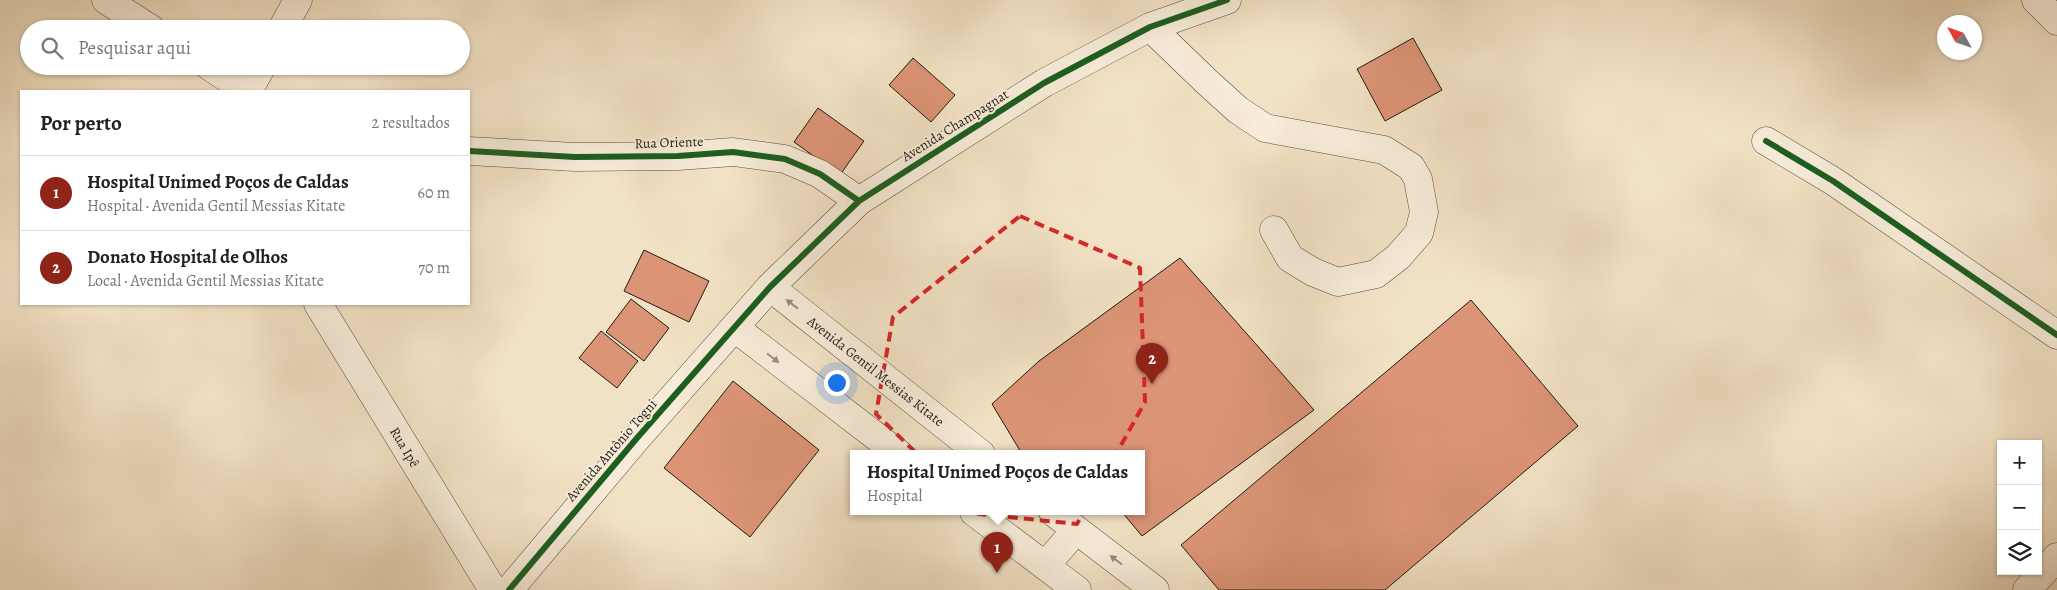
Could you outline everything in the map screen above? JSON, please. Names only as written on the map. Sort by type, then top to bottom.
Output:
[{"type":"street","points":[[106,0],[137,20]]},
{"type":"street","points":[[287,20],[298,0]]},
{"type":"street","name":"Avenida Champagnat","points":[[735,328],[770,287],[859,200],[1044,83],[1150,27],[1227,0]]},
{"type":"street","points":[[2036,0],[2057,21]]},
{"type":"street","points":[[1150,27],[1238,110],[1265,128],[1384,150],[1411,167],[1418,179],[1424,212],[1419,233],[1398,258],[1376,274],[1338,282],[1313,272],[1290,258],[1274,230]]},
{"type":"street","points":[[223,75],[246,90]]},
{"type":"street","points":[[249,90],[257,75]]},
{"type":"street","points":[[1766,141],[1841,186],[2057,335]]},
{"type":"street","name":"Rua Oriente","points":[[470,151],[575,158],[678,156],[733,152],[785,160],[820,174],[859,200]]},
{"type":"street","name":"Avenida Gentil Messias Kitate","points":[[770,287],[976,450]]},
{"type":"street","name":"Rua Ipê","points":[[319,305],[493,590]]},
{"type":"street","points":[[735,328],[894,450]]},
{"type":"street","name":"Avenida Antônio Togni","points":[[509,590],[638,438],[735,328]]},
{"type":"street","points":[[978,515],[1078,590]]},
{"type":"street","points":[[1058,515],[1155,590]]},
{"type":"street","points":[[1045,566],[1076,530]]},
{"type":"street","points":[[2027,590],[2057,557]]},
{"type":"highlighted area","points":[[1020,216],[1140,268],[1145,402],[1077,524],[979,514],[876,414],[893,317]]},
{"type":"building","points":[[1413,38],[1442,90],[1385,121],[1357,69]]},
{"type":"building","points":[[913,58],[955,95],[931,122],[889,85]]},
{"type":"building","points":[[818,108],[864,141],[840,175],[794,142]]},
{"type":"building","points":[[644,250],[709,281],[689,322],[624,291]]},
{"type":"building","points":[[1180,258],[1314,410],[1142,536],[1124,515],[1145,515],[1145,450],[1020,450],[992,404],[1039,361]]},
{"type":"building","points":[[631,299],[669,328],[644,361],[606,332]]},
{"type":"building","points":[[1471,300],[1578,426],[1385,590],[1219,590],[1181,545]]},
{"type":"building","points":[[601,331],[638,361],[617,388],[579,358]]},
{"type":"building","points":[[733,381],[819,450],[750,537],[664,468]]},
{"type":"cycle path","points":[[509,590],[637,438],[770,287],[859,201],[1044,83],[1150,27],[1227,0]]},
{"type":"cycle path","points":[[1766,141],[1833,181],[2057,335]]},
{"type":"cycle path","points":[[470,151],[575,157],[678,156],[733,152],[785,159],[820,174],[859,201]]},
{"type":"place","name":"Donato Hospital de Olhos","points":[[1152,384]]},
{"type":"place","name":"Hospital Unimed Poços de Caldas","points":[[997,573]]}]
